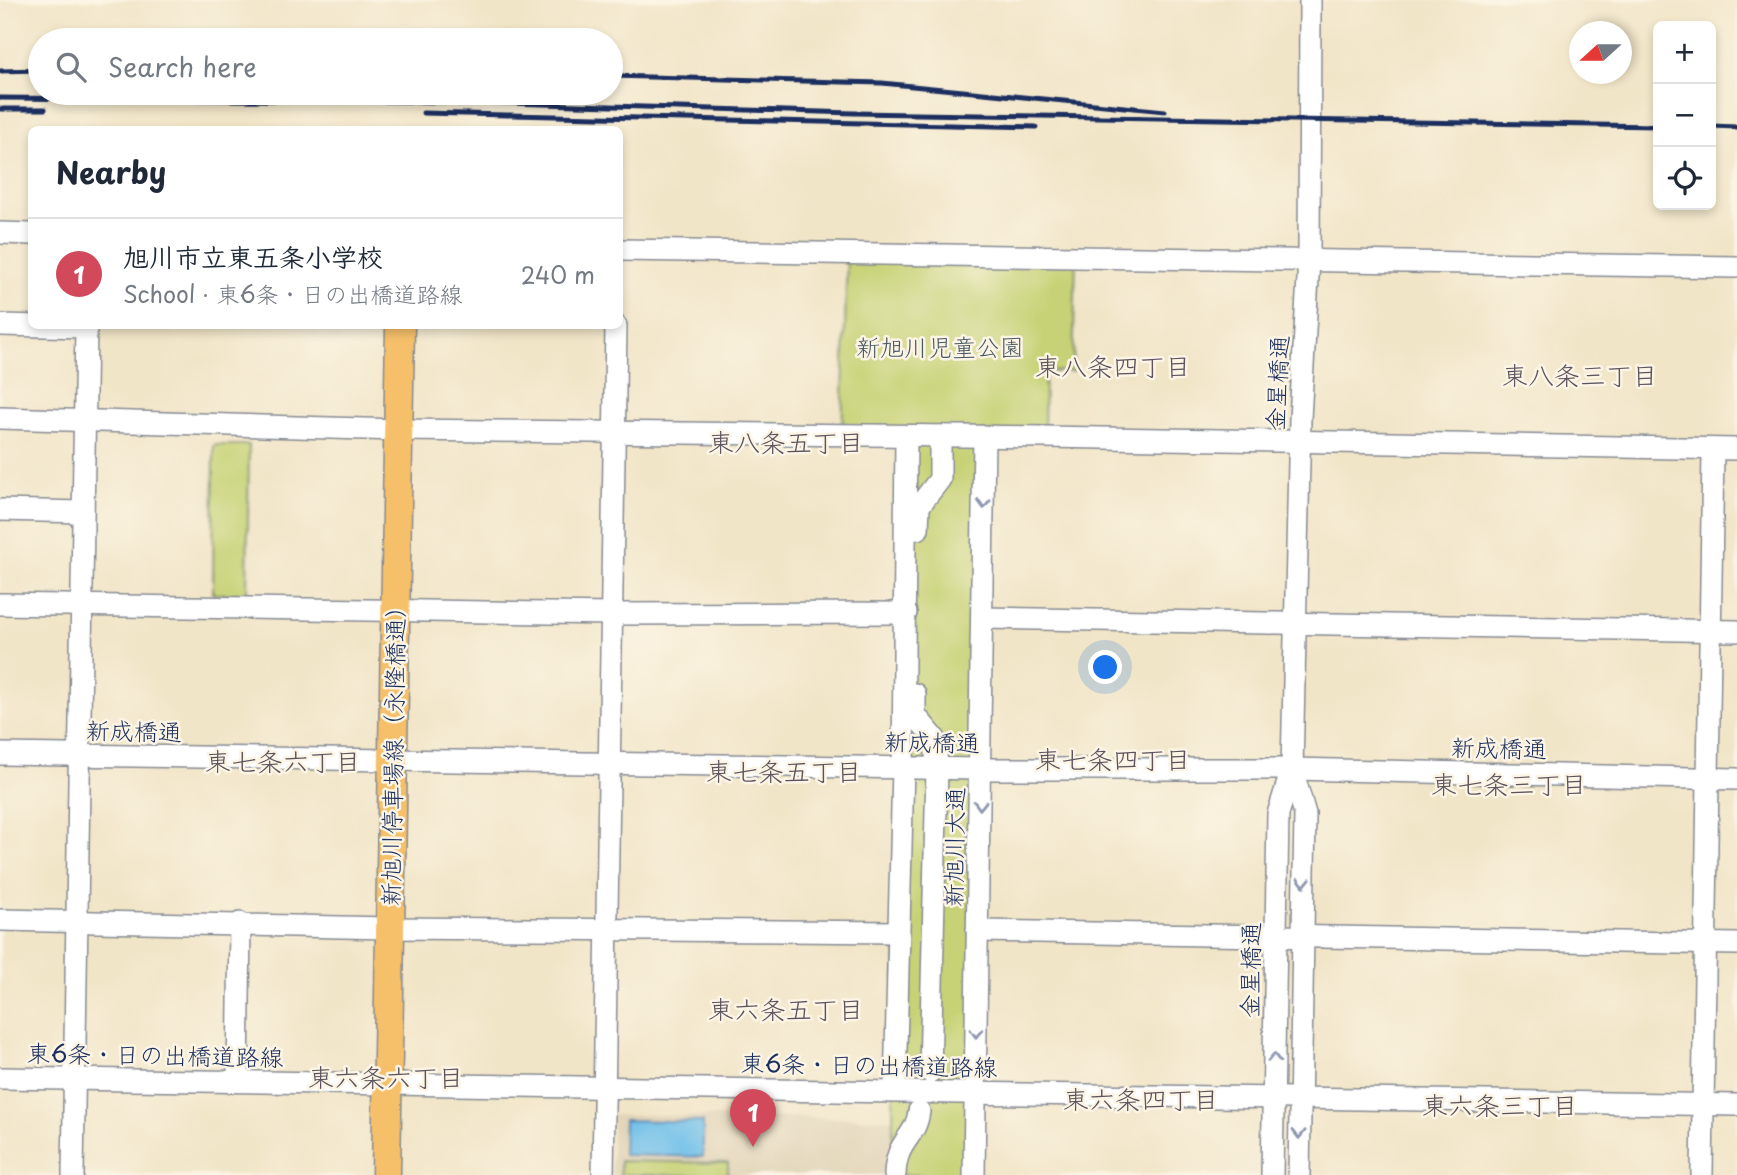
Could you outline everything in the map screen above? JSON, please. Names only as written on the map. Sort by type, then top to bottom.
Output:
[{"type":"main road","name":"新旭川停車場線（永隆橋通）","points":[[386,1175],[400,329]]},
{"type":"street","name":"金星橋通","points":[[1272,1175],[1278,814],[1292,769],[1300,441],[1309,260],[1310,0]]},
{"type":"street","points":[[0,233],[28,234]]},
{"type":"street","points":[[623,250],[1737,267]]},
{"type":"street","points":[[0,325],[28,325]]},
{"type":"street","points":[[73,1175],[86,329]]},
{"type":"street","points":[[603,1175],[616,329]]},
{"type":"street","points":[[0,418],[398,430],[985,436],[1737,449]]},
{"type":"street","points":[[895,1090],[906,613],[906,436]]},
{"type":"street","name":"新旭川大通","points":[[974,1175],[985,436]]},
{"type":"street","name":"新旭川大通","points":[[930,1072],[937,767],[935,739],[915,715],[919,506],[940,479],[940,437]]},
{"type":"street","points":[[1702,1175],[1713,449]]},
{"type":"street","points":[[0,510],[82,512]]},
{"type":"street","points":[[0,604],[611,614],[906,613]]},
{"type":"street","points":[[982,618],[1737,631]]},
{"type":"street","name":"新成橋通","points":[[0,754],[981,769],[1292,769],[1737,779]]},
{"type":"street","name":"金星橋通","points":[[1292,769],[1305,814],[1298,1175]]},
{"type":"street","points":[[0,920],[389,928],[898,932]]},
{"type":"street","points":[[239,1081],[240,923]]},
{"type":"street","points":[[977,931],[1737,944]]},
{"type":"street","name":"東6条・日の出橋道路線","points":[[0,1078],[1737,1105]]},
{"type":"street","points":[[895,1175],[899,1147],[918,1121],[919,1111]]},
{"type":"shaded area","points":[[612,1115],[894,1119],[892,1175],[612,1175]]},
{"type":"green space","name":"新旭川児童公園","points":[[847,254],[1076,257],[1073,371],[1045,372],[1044,437],[985,436],[974,1175],[892,1175],[906,437],[842,435]]},
{"type":"green space","points":[[214,445],[249,445],[247,594],[213,594]]},
{"type":"green space","points":[[620,1161],[728,1163],[728,1175],[620,1175]]},
{"type":"water","points":[[624,1120],[703,1122],[703,1157],[623,1155]]},
{"type":"railway","points":[[0,71],[28,70]]},
{"type":"railway","points":[[623,76],[882,83],[1165,111]]},
{"type":"railway","points":[[0,98],[28,98]]},
{"type":"railway","points":[[576,105],[854,113],[1653,126]]},
{"type":"railway","points":[[0,109],[45,109]]},
{"type":"railway","points":[[423,113],[1036,127]]},
{"type":"railway","points":[[1716,126],[1737,127]]},
{"type":"place","name":"旭川市立東五条小学校","points":[[753,1147]]},
{"type":"district","name":"東八条四丁目","points":[[1113,365]]},
{"type":"district","name":"東八条三丁目","points":[[1580,374]]},
{"type":"district","name":"東八条五丁目","points":[[786,441]]},
{"type":"district","name":"東七条四丁目","points":[[1113,758]]},
{"type":"district","name":"東七条六丁目","points":[[283,760]]},
{"type":"district","name":"東七条五丁目","points":[[784,770]]},
{"type":"district","name":"東七条三丁目","points":[[1509,783]]},
{"type":"district","name":"東六条五丁目","points":[[786,1008]]},
{"type":"district","name":"東六条六丁目","points":[[386,1076]]},
{"type":"district","name":"東六条四丁目","points":[[1141,1098]]},
{"type":"district","name":"東六条三丁目","points":[[1500,1104]]}]
